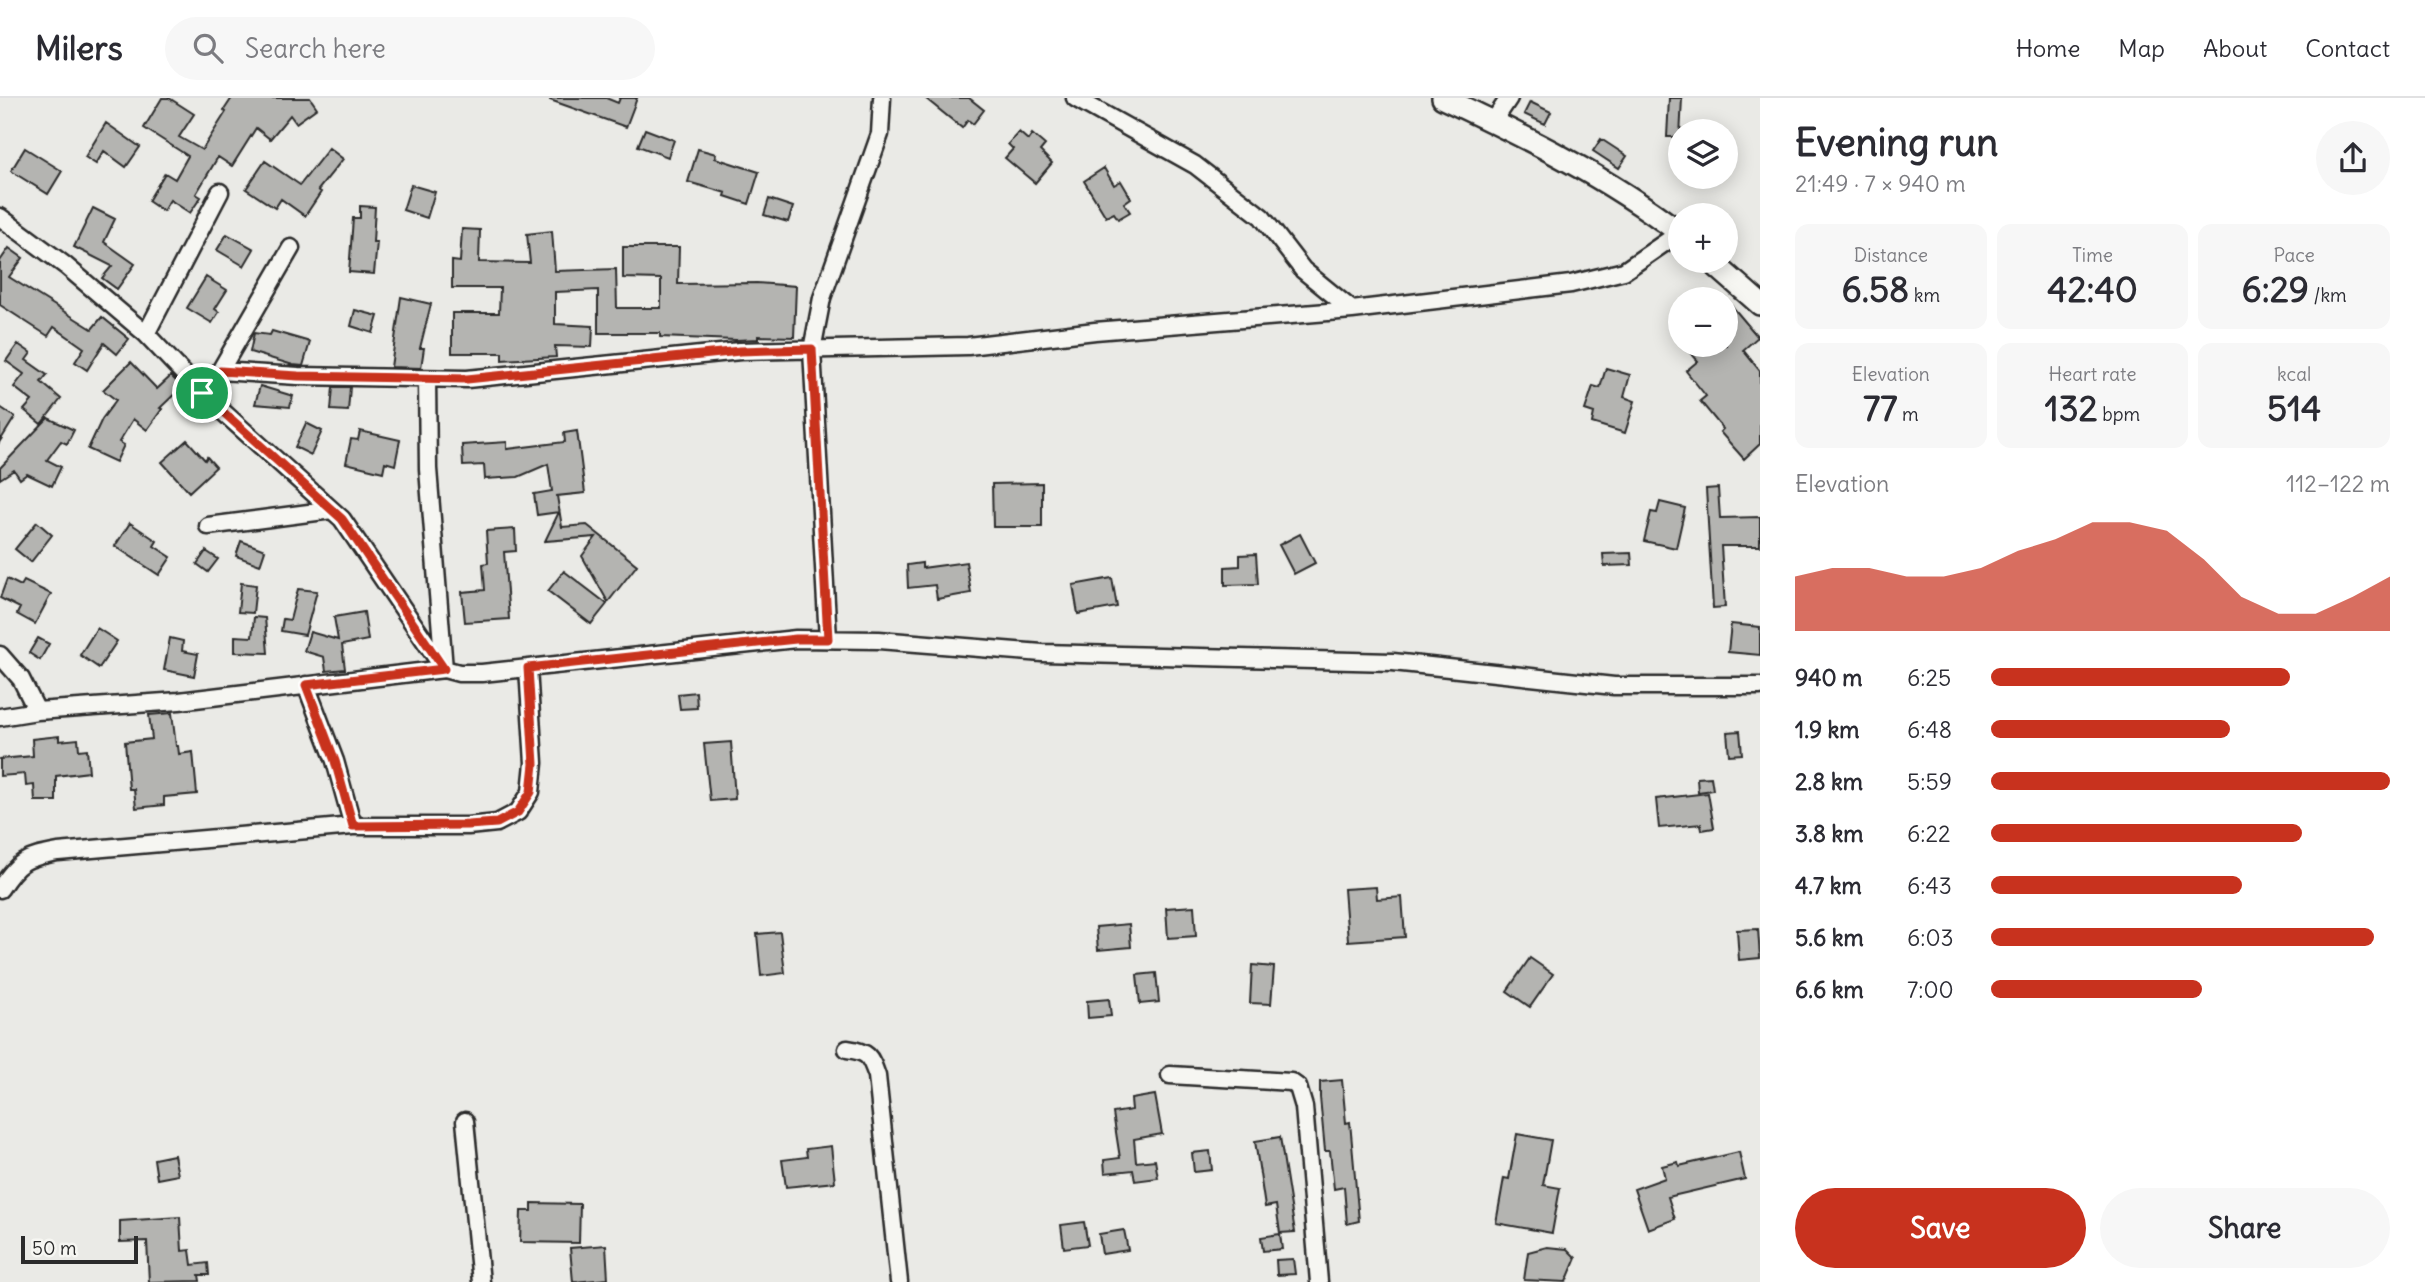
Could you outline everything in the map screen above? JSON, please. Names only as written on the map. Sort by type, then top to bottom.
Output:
[{"type":"street","points":[[828,639],[812,349],[822,299],[880,134],[882,98]]},
{"type":"street","points":[[1075,98],[1195,165],[1262,217],[1303,270],[1352,310]]},
{"type":"street","points":[[1443,98],[1534,141],[1602,179],[1668,225]]},
{"type":"street","points":[[1493,122],[1509,98]]},
{"type":"street","points":[[146,334],[220,192]]},
{"type":"street","points":[[0,217],[66,266],[146,334],[202,393],[342,519],[444,669]]},
{"type":"street","points":[[220,371],[298,376],[467,379],[740,351],[968,346],[1095,331],[1352,310],[1571,284],[1624,271],[1668,241]]},
{"type":"street","points":[[202,393],[220,371],[291,248]]},
{"type":"street","points":[[1725,273],[1760,304]]},
{"type":"street","points":[[428,379],[429,488],[444,669]]},
{"type":"street","points":[[208,526],[332,510]]},
{"type":"street","points":[[0,717],[37,711],[179,701],[444,669],[459,673],[528,668],[796,639],[879,640],[1042,653],[1393,663],[1614,686],[1760,686]]},
{"type":"street","points":[[0,655],[21,680],[37,711]]},
{"type":"street","points":[[0,889],[6,871],[23,860],[58,852],[353,826],[497,823],[518,812],[531,792],[534,764],[528,668]]},
{"type":"street","points":[[306,685],[335,761],[353,826]]},
{"type":"street","points":[[847,1049],[861,1051],[870,1058],[877,1076],[899,1282]]},
{"type":"street","points":[[1170,1075],[1291,1082],[1298,1087],[1304,1107],[1319,1282]]},
{"type":"street","points":[[466,1121],[481,1282]]},
{"type":"building","points":[[162,98],[169,98],[194,114],[179,137],[202,150],[232,98],[310,98],[317,108],[296,123],[290,115],[270,139],[256,128],[232,166],[218,157],[196,194],[201,197],[190,213],[170,200],[163,211],[148,201],[165,173],[175,179],[188,156],[144,128]]},
{"type":"building","points":[[550,98],[606,98],[618,103],[620,98],[637,98],[626,127]]},
{"type":"building","points":[[925,98],[969,98],[984,110],[973,124],[968,120],[962,128]]},
{"type":"building","points":[[1669,98],[1682,98],[1681,119],[1668,119],[1667,137]]},
{"type":"building","points":[[1530,102],[1551,112],[1545,124],[1524,114]]},
{"type":"building","points":[[106,123],[140,147],[126,167],[104,151],[96,164],[85,157]]},
{"type":"building","points":[[645,129],[674,140],[668,157],[638,146]]},
{"type":"building","points":[[1019,132],[1028,140],[1032,134],[1045,145],[1040,151],[1052,163],[1035,183],[1005,158],[1013,149],[1008,144]]},
{"type":"building","points":[[1601,139],[1627,156],[1619,168],[1593,151]]},
{"type":"building","points":[[25,148],[62,171],[48,194],[11,171]]},
{"type":"building","points":[[329,148],[343,159],[318,190],[321,192],[305,216],[281,199],[275,208],[246,189],[265,161],[300,185]]},
{"type":"building","points":[[698,149],[716,154],[715,158],[759,172],[749,204],[725,196],[726,193],[688,182]]},
{"type":"building","points":[[1104,168],[1114,185],[1121,181],[1131,198],[1124,203],[1130,212],[1118,219],[1114,213],[1106,217],[1084,181]]},
{"type":"building","points":[[411,185],[435,192],[427,218],[403,210]]},
{"type":"building","points":[[769,199],[793,207],[788,222],[764,215]]},
{"type":"building","points":[[360,206],[375,207],[373,242],[377,242],[374,274],[349,272],[353,218],[360,218]]},
{"type":"building","points":[[93,208],[115,219],[104,242],[135,264],[117,289],[102,278],[112,266],[74,247]]},
{"type":"building","points":[[462,229],[480,230],[479,262],[530,263],[527,234],[552,231],[555,271],[616,269],[617,308],[661,308],[661,279],[623,278],[623,247],[679,247],[678,284],[757,283],[796,286],[794,337],[758,336],[758,339],[736,340],[660,337],[660,333],[598,333],[598,290],[555,292],[555,324],[593,326],[592,347],[555,346],[556,357],[502,360],[502,353],[452,353],[452,313],[499,313],[500,288],[452,288],[452,261],[460,262]]},
{"type":"building","points":[[227,234],[254,249],[244,266],[217,250]]},
{"type":"building","points":[[9,248],[23,258],[9,277],[92,329],[102,317],[129,339],[117,354],[104,343],[87,370],[75,362],[84,348],[54,327],[48,336],[0,305],[0,261]]},
{"type":"building","points":[[206,277],[227,290],[215,309],[219,312],[212,323],[187,308]]},
{"type":"building","points":[[401,297],[431,304],[420,348],[424,348],[421,368],[391,367]]},
{"type":"building","points":[[355,310],[378,316],[373,333],[351,326]]},
{"type":"building","points":[[1738,313],[1758,337],[1743,350],[1760,371],[1760,444],[1744,459],[1720,432],[1723,429],[1700,401],[1706,396],[1686,371],[1698,361],[1694,357],[1738,357]]},
{"type":"building","points":[[272,331],[310,342],[303,366],[250,352],[254,333],[270,335]]},
{"type":"building","points":[[18,344],[31,353],[26,360],[47,375],[41,382],[61,399],[41,424],[24,410],[32,401],[14,387],[24,374],[6,361]]},
{"type":"building","points":[[131,362],[157,389],[171,376],[182,387],[160,408],[162,409],[147,430],[133,419],[119,442],[124,445],[116,462],[88,449],[102,419],[116,400],[103,390]]},
{"type":"building","points":[[1606,368],[1630,375],[1624,397],[1635,401],[1625,433],[1592,423],[1594,413],[1585,410],[1593,386],[1600,388]]},
{"type":"building","points":[[260,386],[293,396],[290,407],[255,404]]},
{"type":"building","points":[[333,387],[350,387],[348,411],[331,410]]},
{"type":"building","points":[[0,407],[15,417],[0,441]]},
{"type":"building","points":[[48,418],[74,430],[67,444],[61,441],[47,460],[61,467],[52,486],[27,474],[20,479],[14,470],[0,479],[0,468]]},
{"type":"building","points":[[306,423],[322,431],[311,455],[295,447]]},
{"type":"building","points":[[360,431],[400,440],[395,465],[385,462],[383,472],[346,463],[351,439],[358,440]]},
{"type":"building","points":[[577,431],[585,493],[557,496],[562,527],[587,525],[637,565],[608,602],[582,556],[596,537],[545,541],[559,512],[537,515],[534,494],[552,491],[548,464],[518,477],[485,479],[484,465],[463,466],[462,445],[507,442],[507,449],[565,442],[564,433]]},
{"type":"building","points":[[187,440],[205,460],[207,457],[216,467],[189,492],[162,462]]},
{"type":"building","points":[[1042,483],[1042,527],[993,527],[992,484]]},
{"type":"building","points":[[1718,488],[1720,518],[1760,517],[1760,546],[1721,546],[1725,607],[1713,608],[1706,489]]},
{"type":"building","points":[[1660,502],[1685,508],[1676,548],[1644,541],[1651,512],[1657,513]]},
{"type":"building","points":[[37,522],[52,535],[31,562],[15,549]]},
{"type":"building","points":[[130,523],[157,541],[154,546],[171,557],[159,575],[115,546]]},
{"type":"building","points":[[515,529],[516,551],[504,552],[509,619],[465,622],[462,592],[485,590],[483,564],[488,563],[486,531]]},
{"type":"building","points":[[1300,534],[1315,563],[1294,574],[1279,545]]},
{"type":"building","points":[[241,541],[265,550],[260,565],[236,556]]},
{"type":"building","points":[[206,551],[218,559],[208,572],[197,564]]},
{"type":"building","points":[[1631,553],[1632,565],[1604,566],[1603,554]]},
{"type":"building","points":[[1256,554],[1258,584],[1225,585],[1225,567],[1240,566],[1240,555]]},
{"type":"building","points":[[966,562],[971,593],[937,599],[935,585],[908,588],[907,565],[922,563],[922,568]]},
{"type":"building","points":[[564,571],[607,604],[591,624],[548,591]]},
{"type":"building","points":[[1112,578],[1117,607],[1078,614],[1073,585]]},
{"type":"building","points":[[7,579],[21,586],[24,581],[51,594],[35,624],[17,614],[20,608],[0,598]]},
{"type":"building","points":[[241,583],[256,585],[253,613],[238,612]]},
{"type":"building","points":[[298,589],[317,591],[305,635],[281,631],[283,619],[290,620]]},
{"type":"building","points":[[364,612],[368,640],[342,645],[345,669],[326,671],[324,657],[304,651],[310,632],[338,640],[334,617]]},
{"type":"building","points":[[254,617],[265,618],[268,653],[235,652],[235,636],[252,637]]},
{"type":"building","points":[[1731,624],[1760,627],[1760,655],[1728,652]]},
{"type":"building","points":[[97,628],[117,641],[99,668],[80,655]]},
{"type":"building","points":[[38,638],[49,644],[40,660],[29,653]]},
{"type":"building","points":[[170,638],[183,641],[182,651],[198,654],[194,676],[164,670]]},
{"type":"building","points":[[696,692],[697,708],[680,709],[678,694]]},
{"type":"building","points":[[172,713],[179,754],[193,752],[197,794],[164,797],[164,805],[136,808],[134,789],[129,789],[125,742],[152,739],[149,715]]},
{"type":"building","points":[[1740,731],[1742,754],[1729,755],[1727,732]]},
{"type":"building","points":[[59,736],[59,741],[78,739],[79,750],[87,749],[89,772],[56,776],[56,801],[35,801],[34,785],[26,786],[25,774],[0,776],[0,759],[33,756],[32,739]]},
{"type":"building","points":[[731,742],[735,799],[710,801],[704,744]]},
{"type":"building","points":[[1711,777],[1713,790],[1698,792],[1697,778]]},
{"type":"building","points":[[1708,793],[1714,828],[1702,830],[1701,824],[1659,828],[1656,799]]},
{"type":"building","points":[[1376,887],[1377,899],[1402,897],[1405,937],[1348,941],[1344,889]]},
{"type":"building","points":[[1194,906],[1196,936],[1168,938],[1166,908]]},
{"type":"building","points":[[1129,924],[1131,947],[1098,950],[1096,927]]},
{"type":"building","points":[[1758,929],[1760,958],[1739,960],[1737,930]]},
{"type":"building","points":[[780,932],[785,973],[761,976],[757,934]]},
{"type":"building","points":[[1530,958],[1553,974],[1530,1007],[1507,991]]},
{"type":"building","points":[[1252,965],[1274,967],[1271,1004],[1250,1003]]},
{"type":"building","points":[[1156,973],[1159,1002],[1140,1004],[1137,975]]},
{"type":"building","points":[[1109,999],[1111,1016],[1088,1018],[1087,1001]]},
{"type":"building","points":[[1342,1080],[1346,1123],[1350,1122],[1359,1221],[1347,1224],[1344,1187],[1334,1189],[1330,1151],[1325,1151],[1320,1097],[1320,1082]]},
{"type":"building","points":[[1155,1095],[1162,1134],[1134,1139],[1136,1162],[1155,1160],[1158,1178],[1135,1181],[1133,1170],[1105,1173],[1104,1160],[1120,1158],[1113,1113],[1132,1110],[1131,1099]]},
{"type":"building","points":[[1517,1134],[1551,1140],[1543,1185],[1560,1188],[1552,1233],[1496,1223],[1504,1178],[1509,1179]]},
{"type":"building","points":[[1280,1137],[1295,1232],[1280,1233],[1276,1205],[1265,1207],[1255,1141]]},
{"type":"building","points":[[831,1146],[835,1182],[786,1187],[782,1160],[807,1157],[806,1149]]},
{"type":"building","points":[[1210,1151],[1212,1170],[1194,1172],[1192,1153]]},
{"type":"building","points":[[1739,1152],[1745,1179],[1668,1197],[1675,1219],[1648,1229],[1634,1189],[1665,1178],[1662,1166],[1678,1162],[1679,1166]]},
{"type":"building","points":[[174,1155],[178,1175],[157,1179],[154,1159]]},
{"type":"building","points":[[532,1203],[580,1204],[579,1243],[520,1242],[521,1211],[532,1211]]},
{"type":"building","points":[[180,1217],[182,1251],[190,1250],[192,1265],[208,1263],[209,1275],[199,1275],[200,1281],[149,1282],[147,1241],[120,1242],[120,1221]]},
{"type":"building","points":[[1084,1222],[1088,1245],[1064,1248],[1061,1225]]},
{"type":"building","points":[[1124,1230],[1128,1250],[1102,1254],[1099,1234]]},
{"type":"building","points":[[1280,1234],[1282,1249],[1263,1251],[1261,1237]]},
{"type":"building","points":[[606,1245],[608,1279],[573,1282],[570,1248]]},
{"type":"building","points":[[1547,1247],[1567,1249],[1576,1258],[1566,1282],[1524,1280],[1528,1252]]},
{"type":"building","points":[[1293,1259],[1295,1274],[1277,1275],[1276,1260]]},
{"type":"route","points":[[812,349],[828,639],[796,639],[528,668],[534,764],[531,792],[518,812],[497,823],[353,826],[335,761],[306,685],[444,669],[342,519],[202,393],[220,371],[298,376],[467,379],[740,351],[812,349]]}]
